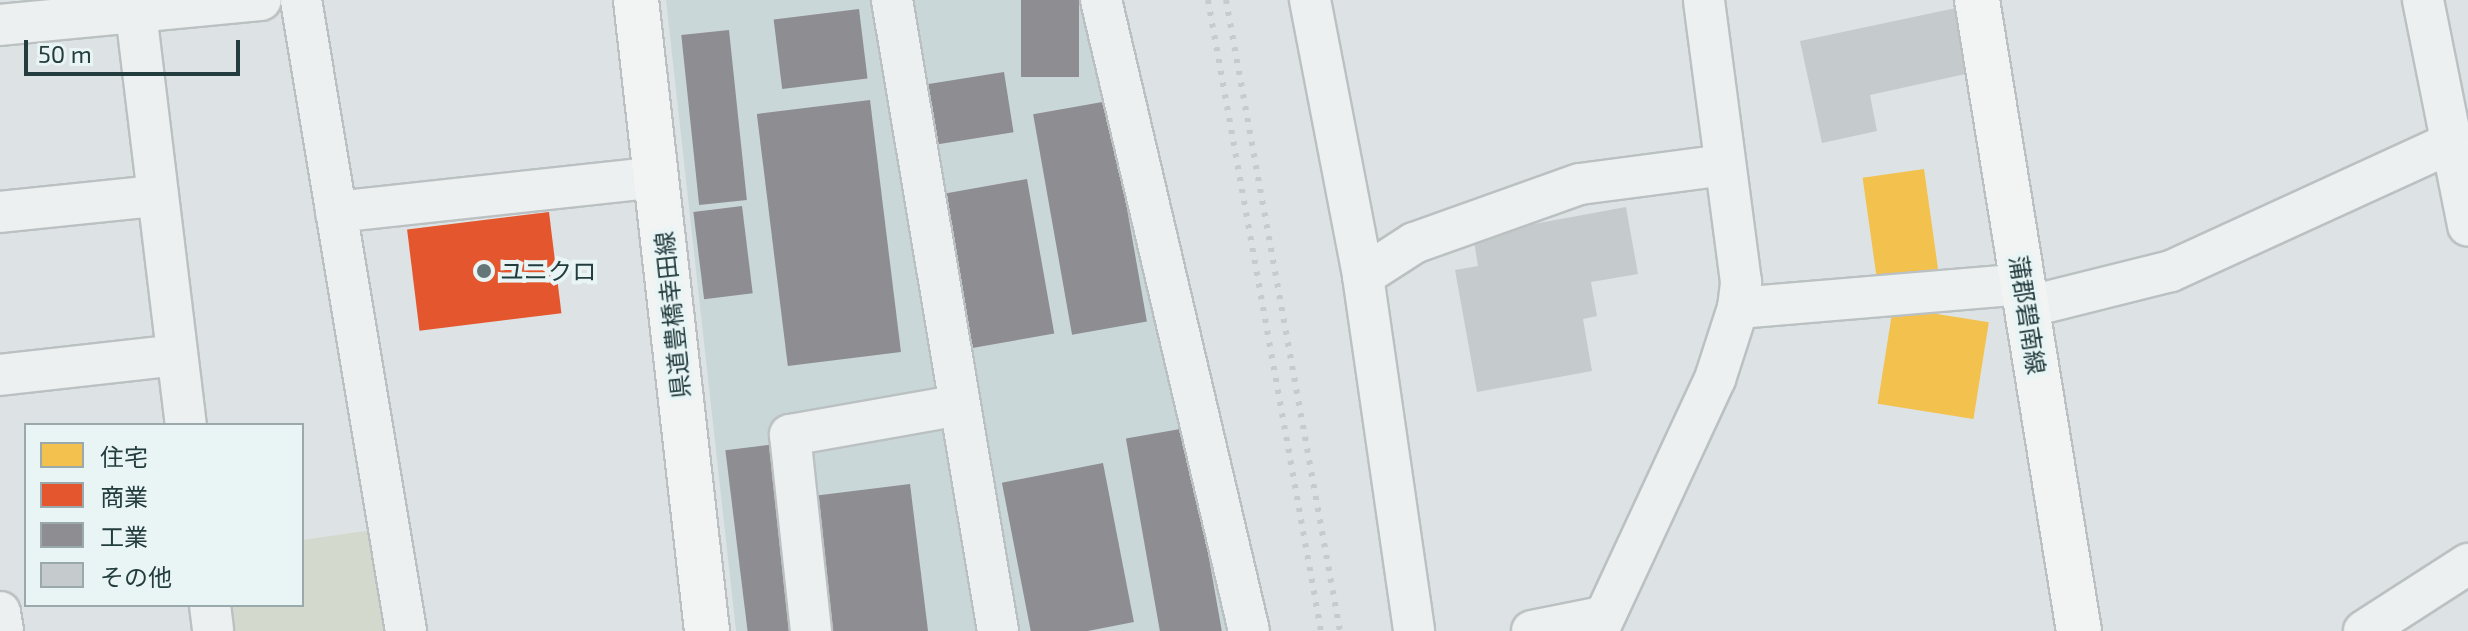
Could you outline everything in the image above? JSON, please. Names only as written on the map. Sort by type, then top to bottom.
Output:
[{"type":"main road","name":"県道豊橋幸田線","points":[[636,0],[707,631]]},
{"type":"main road","name":"蒲郡碧南線","points":[[1977,0],[2079,631]]},
{"type":"street","points":[[0,25],[261,0]]},
{"type":"street","points":[[301,0],[406,631]]},
{"type":"street","points":[[892,0],[955,406],[998,631]]},
{"type":"street","points":[[1101,0],[1249,631]]},
{"type":"street","points":[[1310,0],[1363,276],[1414,631]]},
{"type":"street","points":[[1532,631],[1600,624],[1715,379],[1738,308],[1704,0]]},
{"type":"street","points":[[2423,0],[2448,144],[2468,226]]},
{"type":"street","points":[[136,13],[155,196],[186,423]]},
{"type":"street","points":[[1738,308],[2025,296],[2171,271],[2448,144]]},
{"type":"street","points":[[1363,276],[1414,243],[1580,184],[1724,165]]},
{"type":"street","points":[[336,212],[656,177]]},
{"type":"street","points":[[0,212],[155,196]]},
{"type":"street","points":[[0,375],[177,355]]},
{"type":"street","points":[[811,631],[790,435],[955,406]]},
{"type":"street","points":[[2364,631],[2468,564]]},
{"type":"street","points":[[210,607],[213,631]]},
{"type":"street","points":[[0,612],[3,631]]},
{"type":"shaded area","points":[[666,0],[1083,0],[1231,631],[736,631]]},
{"type":"shaded area","points":[[379,529],[395,631],[224,631],[221,607],[304,607],[304,540]]},
{"type":"building: 住宅","points":[[1924,169],[1939,275],[1877,284],[1863,178]]},
{"type":"building: 住宅","points":[[1893,307],[1989,322],[1973,419],[1878,404]]},
{"type":"building: 商業","name":"ユニクロ","points":[[549,212],[561,313],[419,331],[407,229]]},
{"type":"building: 工業","points":[[1021,0],[1079,0],[1079,77],[1021,77]]},
{"type":"building: 工業","points":[[859,9],[868,78],[782,89],[774,19]]},
{"type":"building: 工業","points":[[729,30],[747,200],[699,205],[681,35]]},
{"type":"building: 工業","points":[[1004,72],[1014,132],[937,144],[927,84]]},
{"type":"building: 工業","points":[[870,100],[901,352],[788,366],[757,114]]},
{"type":"building: 工業","points":[[1108,101],[1147,322],[1072,335],[1033,114]]},
{"type":"building: 工業","points":[[1027,179],[1054,334],[970,349],[942,194]]},
{"type":"building: 工業","points":[[742,206],[753,293],[704,299],[693,212]]},
{"type":"building: 工業","points":[[1186,428],[1222,631],[1160,631],[1126,439]]},
{"type":"building: 工業","points":[[776,444],[799,631],[748,631],[725,450]]},
{"type":"building: 工業","points":[[1103,463],[1134,622],[1088,631],[1031,631],[1002,483]]},
{"type":"building: 工業","points":[[910,484],[928,631],[825,631],[809,496]]},
{"type":"building: その他","points":[[1956,8],[1970,73],[1870,95],[1877,131],[1822,143],[1800,41]]},
{"type":"building: その他","points":[[1626,207],[1638,274],[1591,282],[1597,316],[1583,319],[1592,371],[1477,392],[1455,270],[1478,266],[1473,235]]},
{"type":"railway","points":[[1208,0],[1321,631]]},
{"type":"railway","points":[[1226,0],[1340,631]]},
{"type":"place","name":"ユニクロ","points":[[484,271]]}]
